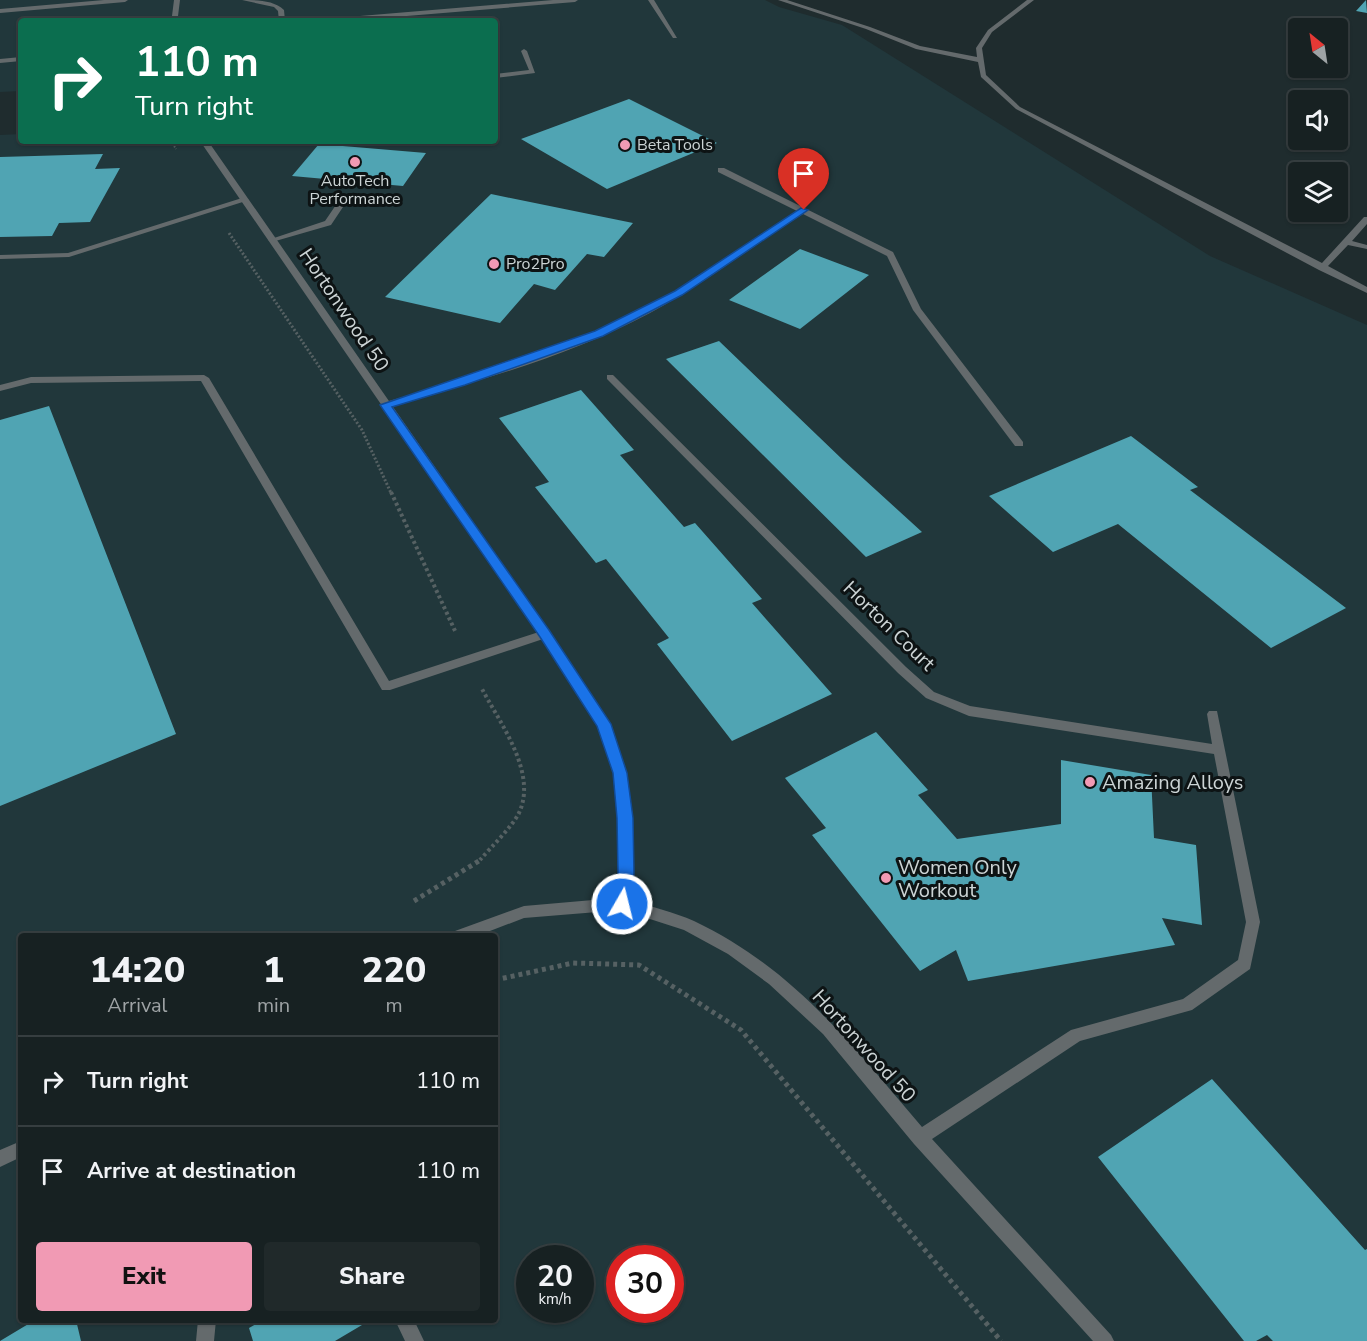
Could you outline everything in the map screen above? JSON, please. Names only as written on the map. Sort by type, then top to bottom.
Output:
[{"type":"street","points":[[0,10],[125,0]]},
{"type":"street","points":[[173,18],[177,0]]},
{"type":"street","points":[[245,0],[276,6],[281,10],[282,18]]},
{"type":"street","points":[[360,18],[575,0]]},
{"type":"street","points":[[651,0],[675,37]]},
{"type":"street","points":[[781,0],[868,28],[918,48],[980,60]]},
{"type":"street","points":[[1031,0],[990,31],[979,48],[983,76],[1018,108],[1367,290]]},
{"type":"street","points":[[498,76],[533,72],[524,51]]},
{"type":"street","points":[[0,61],[18,59]]},
{"type":"street","name":"Hortonwood 50","points":[[206,144],[545,633],[604,724],[620,773],[625,818],[626,874],[622,904],[688,925],[733,950],[774,979],[828,1029],[920,1138],[1105,1341]]},
{"type":"street","points":[[721,170],[890,254],[917,310],[1019,444]]},
{"type":"street","points":[[0,257],[69,255],[245,200]]},
{"type":"street","points":[[272,240],[328,224],[343,201]]},
{"type":"street","points":[[385,405],[461,383],[599,334],[679,293],[804,210]]},
{"type":"street","points":[[1322,268],[1367,219]]},
{"type":"street","points":[[1347,242],[1367,247]]},
{"type":"street","name":"Horton Court","points":[[610,377],[902,670],[930,695],[969,711],[1219,750]]},
{"type":"street","points":[[0,388],[31,380],[204,378],[386,687],[545,633]]},
{"type":"street","points":[[920,1138],[1076,1035],[1187,1005],[1245,964],[1253,922],[1213,714]]},
{"type":"street","points":[[468,933],[524,912],[622,904]]},
{"type":"street","points":[[0,1159],[18,1150]]},
{"type":"street","points":[[205,1341],[207,1323]]},
{"type":"street","points":[[406,1323],[415,1341]]},
{"type":"path","points":[[228,233],[362,430],[456,633]]},
{"type":"path","points":[[414,901],[478,863],[519,813],[524,786],[518,759],[480,685]]},
{"type":"path","points":[[498,979],[573,963],[639,965],[741,1030],[1001,1341]]},
{"type":"shaded area","points":[[0,0],[765,0],[779,7],[842,25],[1210,256],[1367,325],[1367,1341],[0,1341],[0,135],[18,134],[18,144],[498,144],[498,18],[18,18],[18,91],[0,92]]},
{"type":"building","points":[[1366,0],[1367,13],[1356,11]]},
{"type":"building","points":[[629,99],[717,143],[607,189],[521,139]]},
{"type":"building","points":[[319,144],[426,153],[403,186],[292,176]]},
{"type":"building","points":[[103,154],[95,169],[120,168],[90,222],[59,223],[52,236],[0,237],[0,157]]},
{"type":"building","points":[[491,194],[633,223],[604,257],[587,254],[555,290],[534,284],[500,323],[385,297]]},
{"type":"building","points":[[800,249],[869,275],[800,329],[729,300]]},
{"type":"building","points":[[719,341],[922,532],[866,557],[666,359]]},
{"type":"building","points":[[581,390],[634,450],[620,455],[684,527],[695,523],[762,599],[752,603],[832,694],[732,741],[657,644],[669,638],[606,559],[596,563],[535,487],[549,482],[499,418]]},
{"type":"building","points":[[49,406],[176,734],[0,806],[0,420]]},
{"type":"building","points":[[1131,436],[1198,487],[1190,490],[1346,608],[1271,648],[1118,524],[1053,552],[989,496]]},
{"type":"building","points":[[876,732],[928,790],[918,795],[957,839],[1061,824],[1061,760],[1151,775],[1154,838],[1196,845],[1202,925],[1162,918],[1175,945],[968,981],[956,950],[920,971],[812,835],[826,828],[785,778]]},
{"type":"building","points":[[1212,1079],[1365,1250],[1367,1249],[1367,1341],[1273,1341],[1267,1335],[1256,1341],[1244,1341],[1098,1157]]},
{"type":"building","points":[[30,1323],[77,1323],[81,1341],[0,1341]]},
{"type":"building","points":[[258,1323],[361,1323],[362,1325],[335,1341],[253,1341],[249,1328]]},
{"type":"place","name":"Beta Tools","points":[[625,145]]},
{"type":"place","name":"AutoTech Performance","points":[[355,162]]},
{"type":"place","name":"Pro2Pro","points":[[494,264]]},
{"type":"place","name":"Amazing Alloys","points":[[1090,782]]},
{"type":"place","name":"Women Only Workout","points":[[886,878]]},
{"type":"route","points":[[622,904],[626,874],[625,818],[620,773],[604,724],[545,633],[385,405],[461,383],[599,334],[679,293],[804,210]]}]
